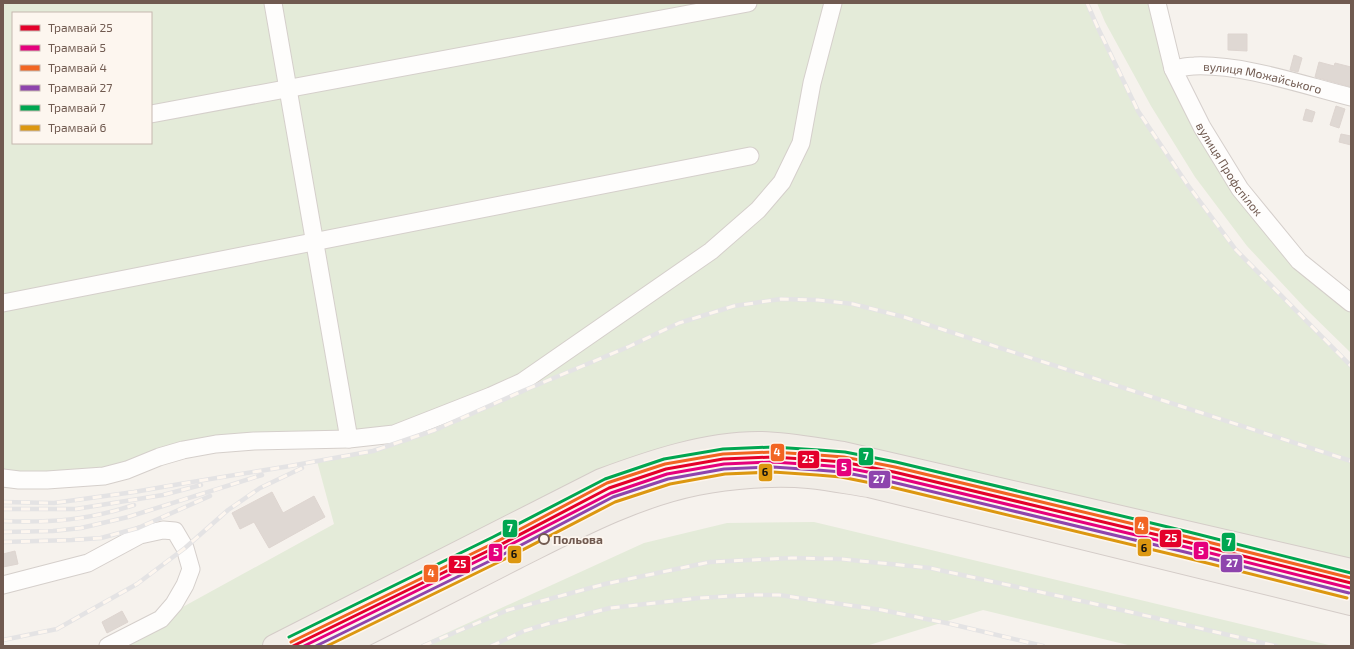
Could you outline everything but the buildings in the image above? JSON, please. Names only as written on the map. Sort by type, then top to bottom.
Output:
[{"type":"main road","points":[[274,646],[601,480],[674,455],[740,444],[766,443],[843,454],[1351,570]]},
{"type":"main road","points":[[343,646],[590,522],[644,500],[698,484],[728,479],[780,476],[810,477],[869,486],[1351,604]]},
{"type":"street","points":[[274,3],[349,439]]},
{"type":"street","points":[[152,114],[748,3]]},
{"type":"street","points":[[3,478],[19,480],[47,480],[104,476],[127,470],[159,457],[183,450],[216,444],[254,441],[349,439],[394,434],[491,396],[522,382],[711,251],[758,210],[782,182],[801,143],[812,83],[833,3]]},
{"type":"street","name":"вулиця Профспілок","points":[[1157,3],[1173,69],[1202,127],[1240,190],[1299,261],[1351,303]]},
{"type":"street","name":"вулиця Можайського","points":[[1173,69],[1194,66],[1254,72],[1351,97]]},
{"type":"street","points":[[3,303],[750,156]]},
{"type":"street","points":[[3,585],[88,563],[140,535],[163,530],[175,530],[185,548],[191,569],[185,585],[174,604],[160,619],[108,646]]},
{"type":"green space","points":[[3,3],[1087,3],[1138,111],[1187,184],[1236,250],[1351,366],[1351,570],[801,447],[674,455],[274,646],[108,646],[139,631],[334,524],[317,461],[373,451],[404,441],[435,430],[525,390],[394,434],[254,441],[127,470],[3,478]]},
{"type":"green space","points":[[1097,3],[1157,3],[1173,69],[1240,189],[1351,303],[1351,353],[1305,308],[1247,246],[1195,177],[1151,106],[1105,22]]},
{"type":"green space","points":[[814,522],[1333,646],[1132,646],[983,610],[866,646],[418,646],[644,543],[727,523]]},
{"type":"railway","points":[[1087,3],[1138,111],[1187,184],[1236,250],[1351,366]]},
{"type":"railway","points":[[3,502],[54,503],[134,492],[373,451],[435,430],[628,347],[679,323],[734,306],[781,299],[818,300],[853,304],[904,317],[1351,461]]},
{"type":"railway","points":[[3,640],[57,629],[137,584],[185,548],[228,510],[260,488],[302,468]]},
{"type":"railway","points":[[3,532],[53,531],[81,528],[128,517],[262,475]]},
{"type":"railway","points":[[3,509],[76,509],[163,495],[201,485]]},
{"type":"railway","points":[[3,542],[101,538],[138,528],[210,496]]},
{"type":"railway","points":[[3,521],[53,521],[101,514],[134,505]]},
{"type":"railway","points":[[423,646],[508,610],[605,584],[710,562],[791,558],[841,559],[930,568],[1100,605],[1276,646]]},
{"type":"railway","points":[[491,646],[524,631],[610,608],[699,598],[750,595],[779,595],[882,610],[951,624],[1043,646]]},
{"type":"tram line","name":"7","points":[[289,637],[493,537],[605,479],[664,459],[723,449],[773,447],[819,450],[845,452],[896,462],[1189,532],[1351,573]]},
{"type":"tram line","name":"4","points":[[291,642],[496,542],[607,483],[665,464],[723,454],[773,452],[818,455],[844,457],[895,467],[1188,537],[1351,578]]},
{"type":"tram line","name":"25","points":[[293,646],[498,546],[609,488],[666,469],[723,459],[773,457],[818,460],[843,462],[894,472],[1351,583]]},
{"type":"tram line","name":"5","points":[[304,646],[500,550],[611,493],[667,474],[724,464],[773,462],[818,465],[842,467],[893,477],[1350,588]]},
{"type":"tram line","name":"27","points":[[316,646],[502,555],[613,497],[668,479],[724,469],[773,467],[842,472],[892,482],[1349,593]]},
{"type":"tram line","name":"6","points":[[327,646],[505,559],[615,502],[670,484],[725,474],[773,472],[841,477],[891,487],[1347,598]]},
{"type":"place","name":"Польова","points":[[544,539]]}]
